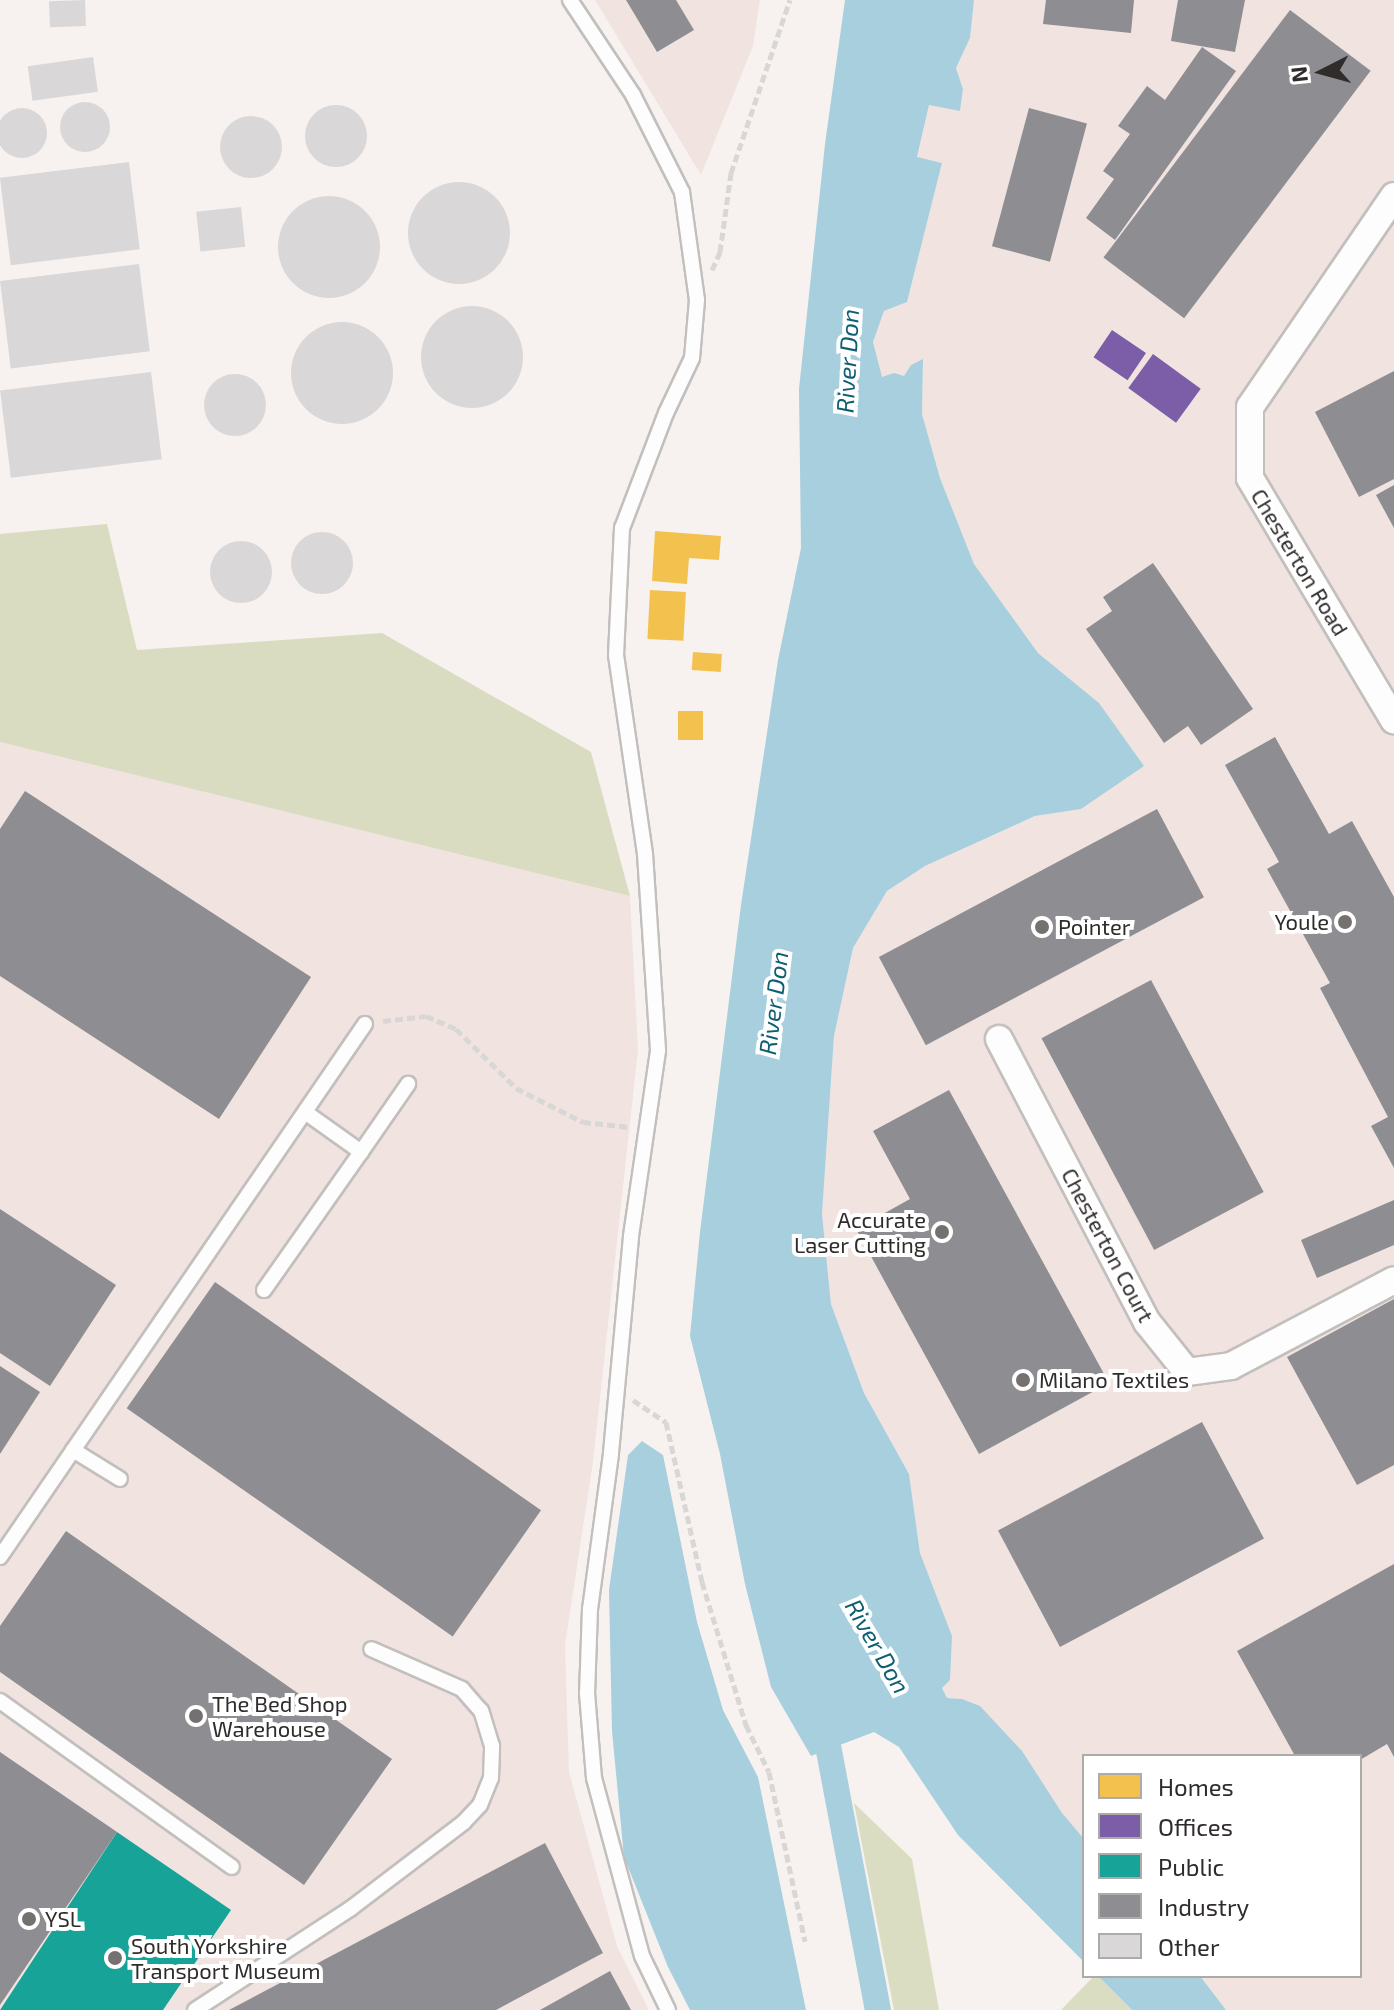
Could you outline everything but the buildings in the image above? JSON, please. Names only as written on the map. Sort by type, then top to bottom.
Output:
[{"type":"street","name":"Chesterton Road","points":[[1394,196],[1250,407],[1250,478],[1394,721]]},
{"type":"street","name":"Chesterton Court","points":[[999,1039],[1147,1322],[1187,1372],[1231,1366],[1394,1280]]},
{"type":"lane","points":[[570,0],[633,95],[682,192],[697,300],[692,358],[666,413],[622,528],[616,655],[645,854],[658,1051],[631,1237],[617,1390],[590,1609],[587,1693],[594,1778],[642,1956],[668,2010]]},
{"type":"lane","points":[[0,1557],[365,1024]]},
{"type":"lane","points":[[264,1290],[408,1084]]},
{"type":"lane","points":[[305,1112],[361,1152]]},
{"type":"lane","points":[[73,1450],[120,1479]]},
{"type":"lane","points":[[195,2010],[350,1909],[464,1822],[480,1805],[491,1778],[492,1746],[481,1711],[462,1689],[371,1649]]},
{"type":"lane","points":[[0,1701],[232,1867]]},
{"type":"path","points":[[697,300],[720,252],[731,173],[790,0]]},
{"type":"path","points":[[365,1024],[426,1016],[456,1029],[516,1088],[583,1122],[647,1129]]},
{"type":"path","points":[[617,1390],[666,1422],[702,1582],[746,1725],[769,1772],[805,1941]]},
{"type":"shaded area","points":[[595,0],[760,0],[753,46],[701,175]]},
{"type":"shaded area","points":[[974,0],[1394,0],[1394,2010],[1226,2010],[1202,1978],[1362,1978],[1362,1754],[1082,1754],[1082,1837],[962,1699],[947,1698],[942,1688],[952,1636],[920,1553],[909,1474],[864,1393],[831,1304],[822,1214],[834,1036],[853,948],[887,891],[925,866],[1035,816],[1081,809],[1099,703],[1038,653],[974,564],[940,478],[922,414],[923,360],[911,365],[904,377],[881,377],[873,342],[884,311],[907,302],[942,163],[917,158],[929,105],[960,111],[963,89],[956,68],[970,38]]},
{"type":"shaded area","points":[[0,742],[630,896],[638,1050],[593,1462],[565,1645],[569,1772],[617,1946],[649,2010],[0,2010]]},
{"type":"green space","points":[[107,524],[137,650],[382,633],[591,752],[630,896],[0,742],[0,534]]},
{"type":"green space","points":[[854,1803],[912,1859],[939,2010],[894,2010]]},
{"type":"green space","points":[[1092,1978],[1100,1978],[1132,2010],[1061,2010]]},
{"type":"water","name":"River Don","points":[[845,0],[974,0],[970,38],[956,68],[963,89],[960,111],[929,105],[917,157],[942,163],[907,302],[884,311],[873,342],[882,377],[894,373],[904,376],[911,365],[923,359],[922,414],[940,478],[974,564],[1038,653],[1099,703],[1144,766],[1081,809],[1035,816],[925,866],[887,891],[853,948],[834,1036],[822,1214],[831,1304],[864,1393],[909,1474],[920,1553],[952,1636],[950,1680],[942,1688],[947,1698],[962,1699],[980,1706],[1022,1751],[1062,1813],[1082,1837],[1082,1960],[958,1835],[899,1747],[874,1732],[811,1756],[771,1687],[745,1584],[720,1454],[690,1336],[741,905],[778,660],[801,548],[799,389],[825,144]]},
{"type":"water","points":[[642,1441],[663,1455],[697,1622],[723,1710],[758,1777],[806,2010],[690,2010],[668,1967],[624,1857],[612,1731],[609,1590],[628,1455]]},
{"type":"water","points":[[1100,1978],[1202,1978],[1226,2010],[1132,2010]]},
{"type":"waterway","points":[[822,1714],[878,2010]]},
{"type":"place","name":"Youle","points":[[1345,922]]},
{"type":"place","name":"Pointer","points":[[1042,927]]},
{"type":"place","name":"Accurate Laser Cutting","points":[[942,1232]]},
{"type":"place","name":"Milano Textiles","points":[[1023,1380]]},
{"type":"place","name":"The Bed Shop Warehouse","points":[[196,1716]]},
{"type":"place","name":"YSL","points":[[29,1919]]},
{"type":"place","name":"South Yorkshire Transport Museum","points":[[115,1958]]}]
